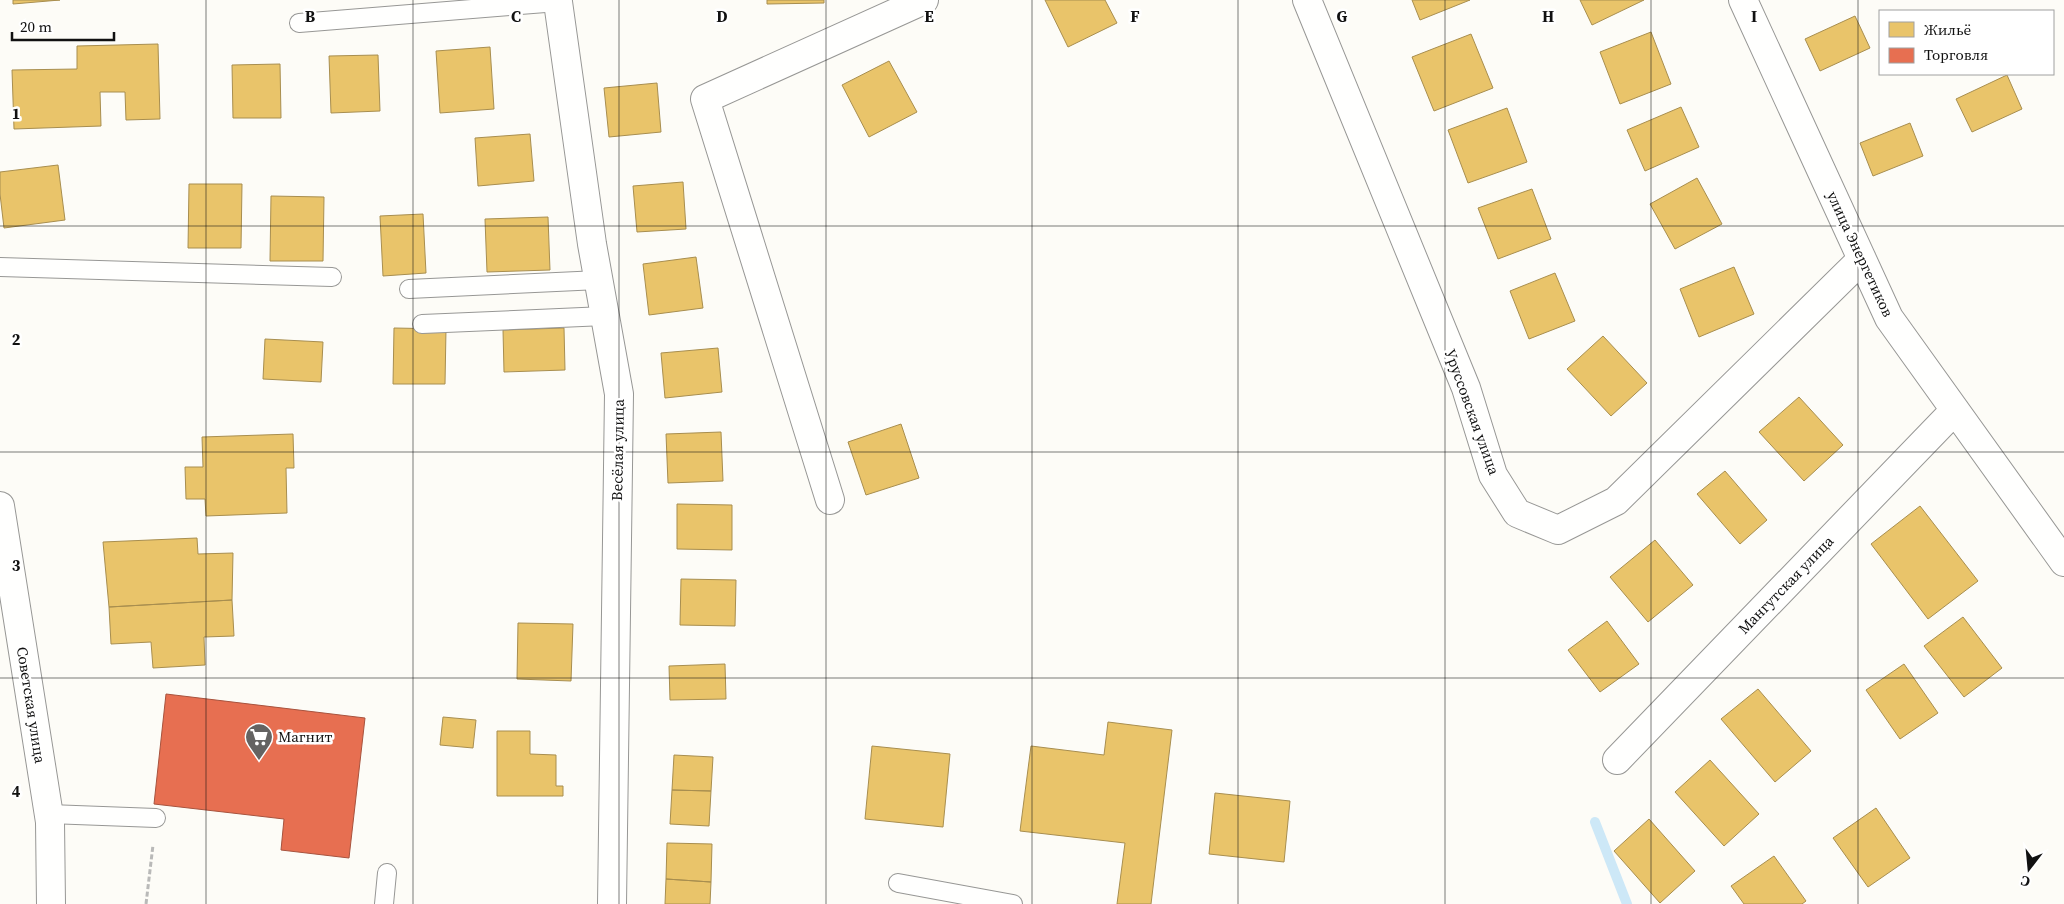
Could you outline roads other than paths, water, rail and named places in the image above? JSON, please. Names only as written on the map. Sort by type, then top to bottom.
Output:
[{"type":"street","points":[[830,500],[705,99],[924,0]]},
{"type":"street","name":"Уруссовская улица","points":[[1307,0],[1466,388],[1493,475],[1517,513],[1558,530],[1616,501],[1862,260]]},
{"type":"street","name":"улица Энергетиков","points":[[1743,0],[1889,318],[2064,562]]},
{"type":"street","name":"Весёлая улица","points":[[558,2],[599,280],[619,394],[612,904]]},
{"type":"street","name":"Мангутская улица","points":[[1617,760],[1955,410]]},
{"type":"street","name":"Советская улица","points":[[0,506],[49,814],[51,904]]},
{"type":"lane","points":[[299,23],[558,2]]},
{"type":"lane","points":[[0,267],[332,277]]},
{"type":"lane","points":[[409,289],[599,280]]},
{"type":"lane","points":[[422,324],[605,316]]},
{"type":"lane","points":[[49,814],[156,818]]},
{"type":"lane","points":[[384,901],[387,873]]},
{"type":"lane","points":[[898,883],[989,902],[1014,904]]},
{"type":"waterway","points":[[1595,822],[1627,904]]},
{"type":"place","name":"Магнит","points":[[259,761]]}]
